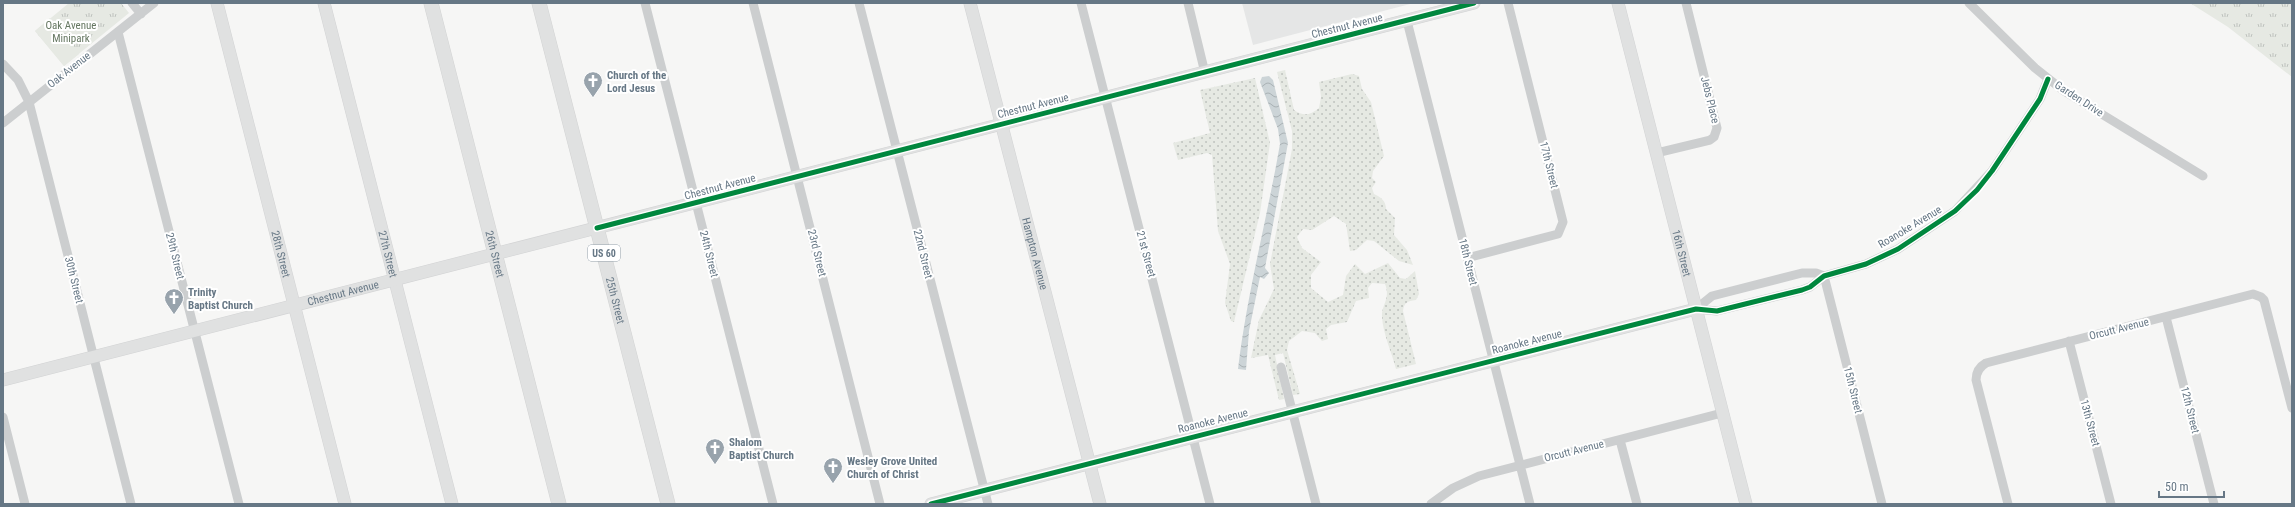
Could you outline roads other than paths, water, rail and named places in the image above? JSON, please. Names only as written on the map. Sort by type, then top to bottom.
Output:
[{"type":"main road","name":"26th Street","points":[[431,3],[559,504]]},
{"type":"main road","name":"25th Street","points":[[539,3],[668,504]]},
{"type":"street","points":[[132,3],[141,14]]},
{"type":"street","name":"Oak Avenue","points":[[3,123],[154,3]]},
{"type":"street","name":"28th Street","points":[[217,3],[345,504]]},
{"type":"street","name":"27th Street","points":[[324,3],[452,504]]},
{"type":"street","name":"24th Street","points":[[645,3],[773,504]]},
{"type":"street","name":"23rd Street","points":[[753,3],[880,504]]},
{"type":"street","name":"22nd Street","points":[[859,3],[988,504]]},
{"type":"street","name":"Hampton Avenue","points":[[970,3],[1100,504]]},
{"type":"street","name":"21st Street","points":[[1081,3],[1210,504]]},
{"type":"street","points":[[1188,3],[1206,73]]},
{"type":"street","name":"Chestnut Avenue","points":[[3,380],[1001,124],[1206,73],[1474,3]]},
{"type":"street","name":"17th Street","points":[[1467,258],[1558,234],[1565,230],[1508,3]]},
{"type":"street","name":"16th Street","points":[[1618,3],[1746,504]]},
{"type":"street","name":"Jebs Place","points":[[1656,153],[1710,140],[1717,133],[1686,3]]},
{"type":"street","name":"Garden Drive","points":[[1969,3],[2048,79],[2064,91],[2203,176]]},
{"type":"street","name":"18th Street","points":[[1407,21],[1530,504]]},
{"type":"street","name":"29th Street","points":[[118,32],[239,504]]},
{"type":"street","name":"30th Street","points":[[3,64],[18,80],[29,102],[131,504]]},
{"type":"street","name":"Roanoke Avenue","points":[[931,504],[1696,309],[1717,311],[1802,290],[1814,285],[1824,276],[1866,264],[1898,249],[1955,212],[1992,171],[2040,99],[2048,79]]},
{"type":"street","name":"Roanoke Avenue","points":[[1696,309],[1712,296],[1802,273],[1816,273],[1824,276]]},
{"type":"street","name":"15th Street","points":[[1824,276],[1882,504]]},
{"type":"street","name":"Orcutt Avenue","points":[[2008,504],[1974,367],[2253,294],[2262,295],[2292,408]]},
{"type":"street","name":"12th Street","points":[[2166,317],[2214,504]]},
{"type":"street","name":"13th Street","points":[[2069,341],[2111,504]]},
{"type":"street","points":[[1281,367],[1316,504]]},
{"type":"street","name":"Orcutt Avenue","points":[[1432,504],[1453,488],[1467,480],[1722,413]]},
{"type":"street","points":[[3,417],[25,504]]},
{"type":"street","points":[[1620,440],[1637,504]]},
{"type":"water","points":[[1269,76],[1273,80],[1288,143],[1265,268],[1269,273],[1264,279],[1260,277],[1249,331],[1246,370],[1238,369],[1242,341],[1280,144],[1278,129],[1260,82],[1262,77]]},
{"type":"place","name":"Church of the Lord Jesus","points":[[593,98]]},
{"type":"place","name":"Trinity Baptist Church","points":[[174,315]]},
{"type":"place","name":"Shalom Baptist Church","points":[[715,465]]},
{"type":"place","name":"Wesley Grove United Church of Christ","points":[[833,484]]},
{"type":"park label","name":"Oak Avenue Minipark","points":[[71,31]]}]
